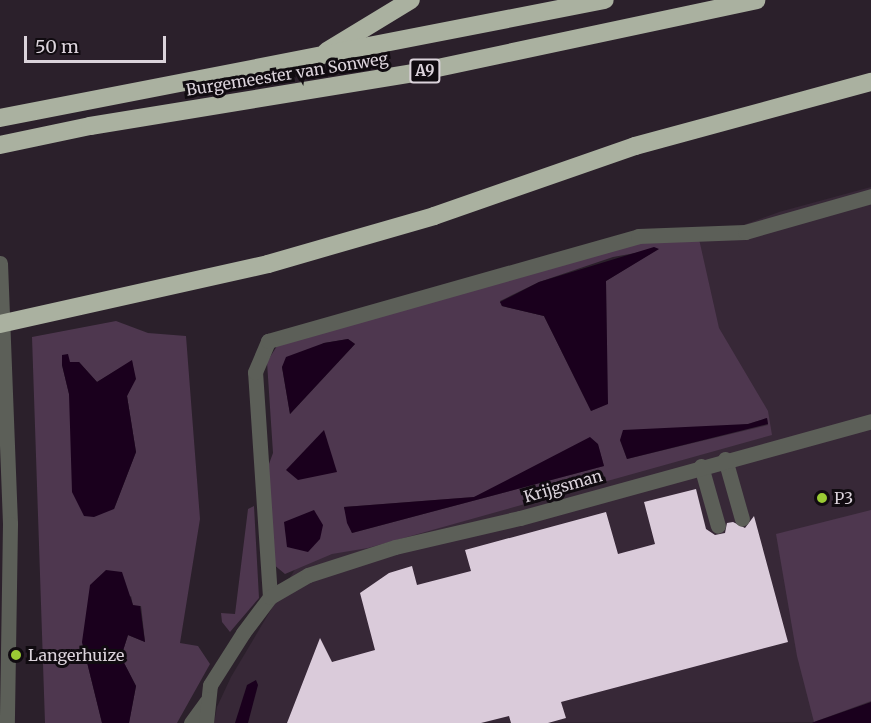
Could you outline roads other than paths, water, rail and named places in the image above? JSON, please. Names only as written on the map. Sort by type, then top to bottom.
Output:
[{"type":"highway","name":"A9","points":[[318,56],[411,0]]},
{"type":"highway","name":"Burgemeester van Sonweg","points":[[0,118],[604,0]]},
{"type":"highway","name":"Burgemeester van Sonweg","points":[[0,145],[90,126],[414,73],[756,0]]},
{"type":"highway","points":[[1,324],[268,264],[434,216],[635,146],[871,82]]},
{"type":"street","points":[[270,597],[255,372],[268,341],[638,236],[745,232],[871,196]]},
{"type":"street","points":[[0,263],[10,524],[7,723]]},
{"type":"street","name":"Krijgsman","points":[[206,723],[206,702],[210,685],[270,597],[308,575],[345,562],[871,422]]},
{"type":"street","points":[[726,459],[742,519]]},
{"type":"street","points":[[701,466],[718,526]]},
{"type":"street","name":"Krijgsman","points":[[191,723],[206,702]]},
{"type":"place","name":"P3","points":[[822,498]]},
{"type":"place","name":"Langerhuize","points":[[16,655]]}]
